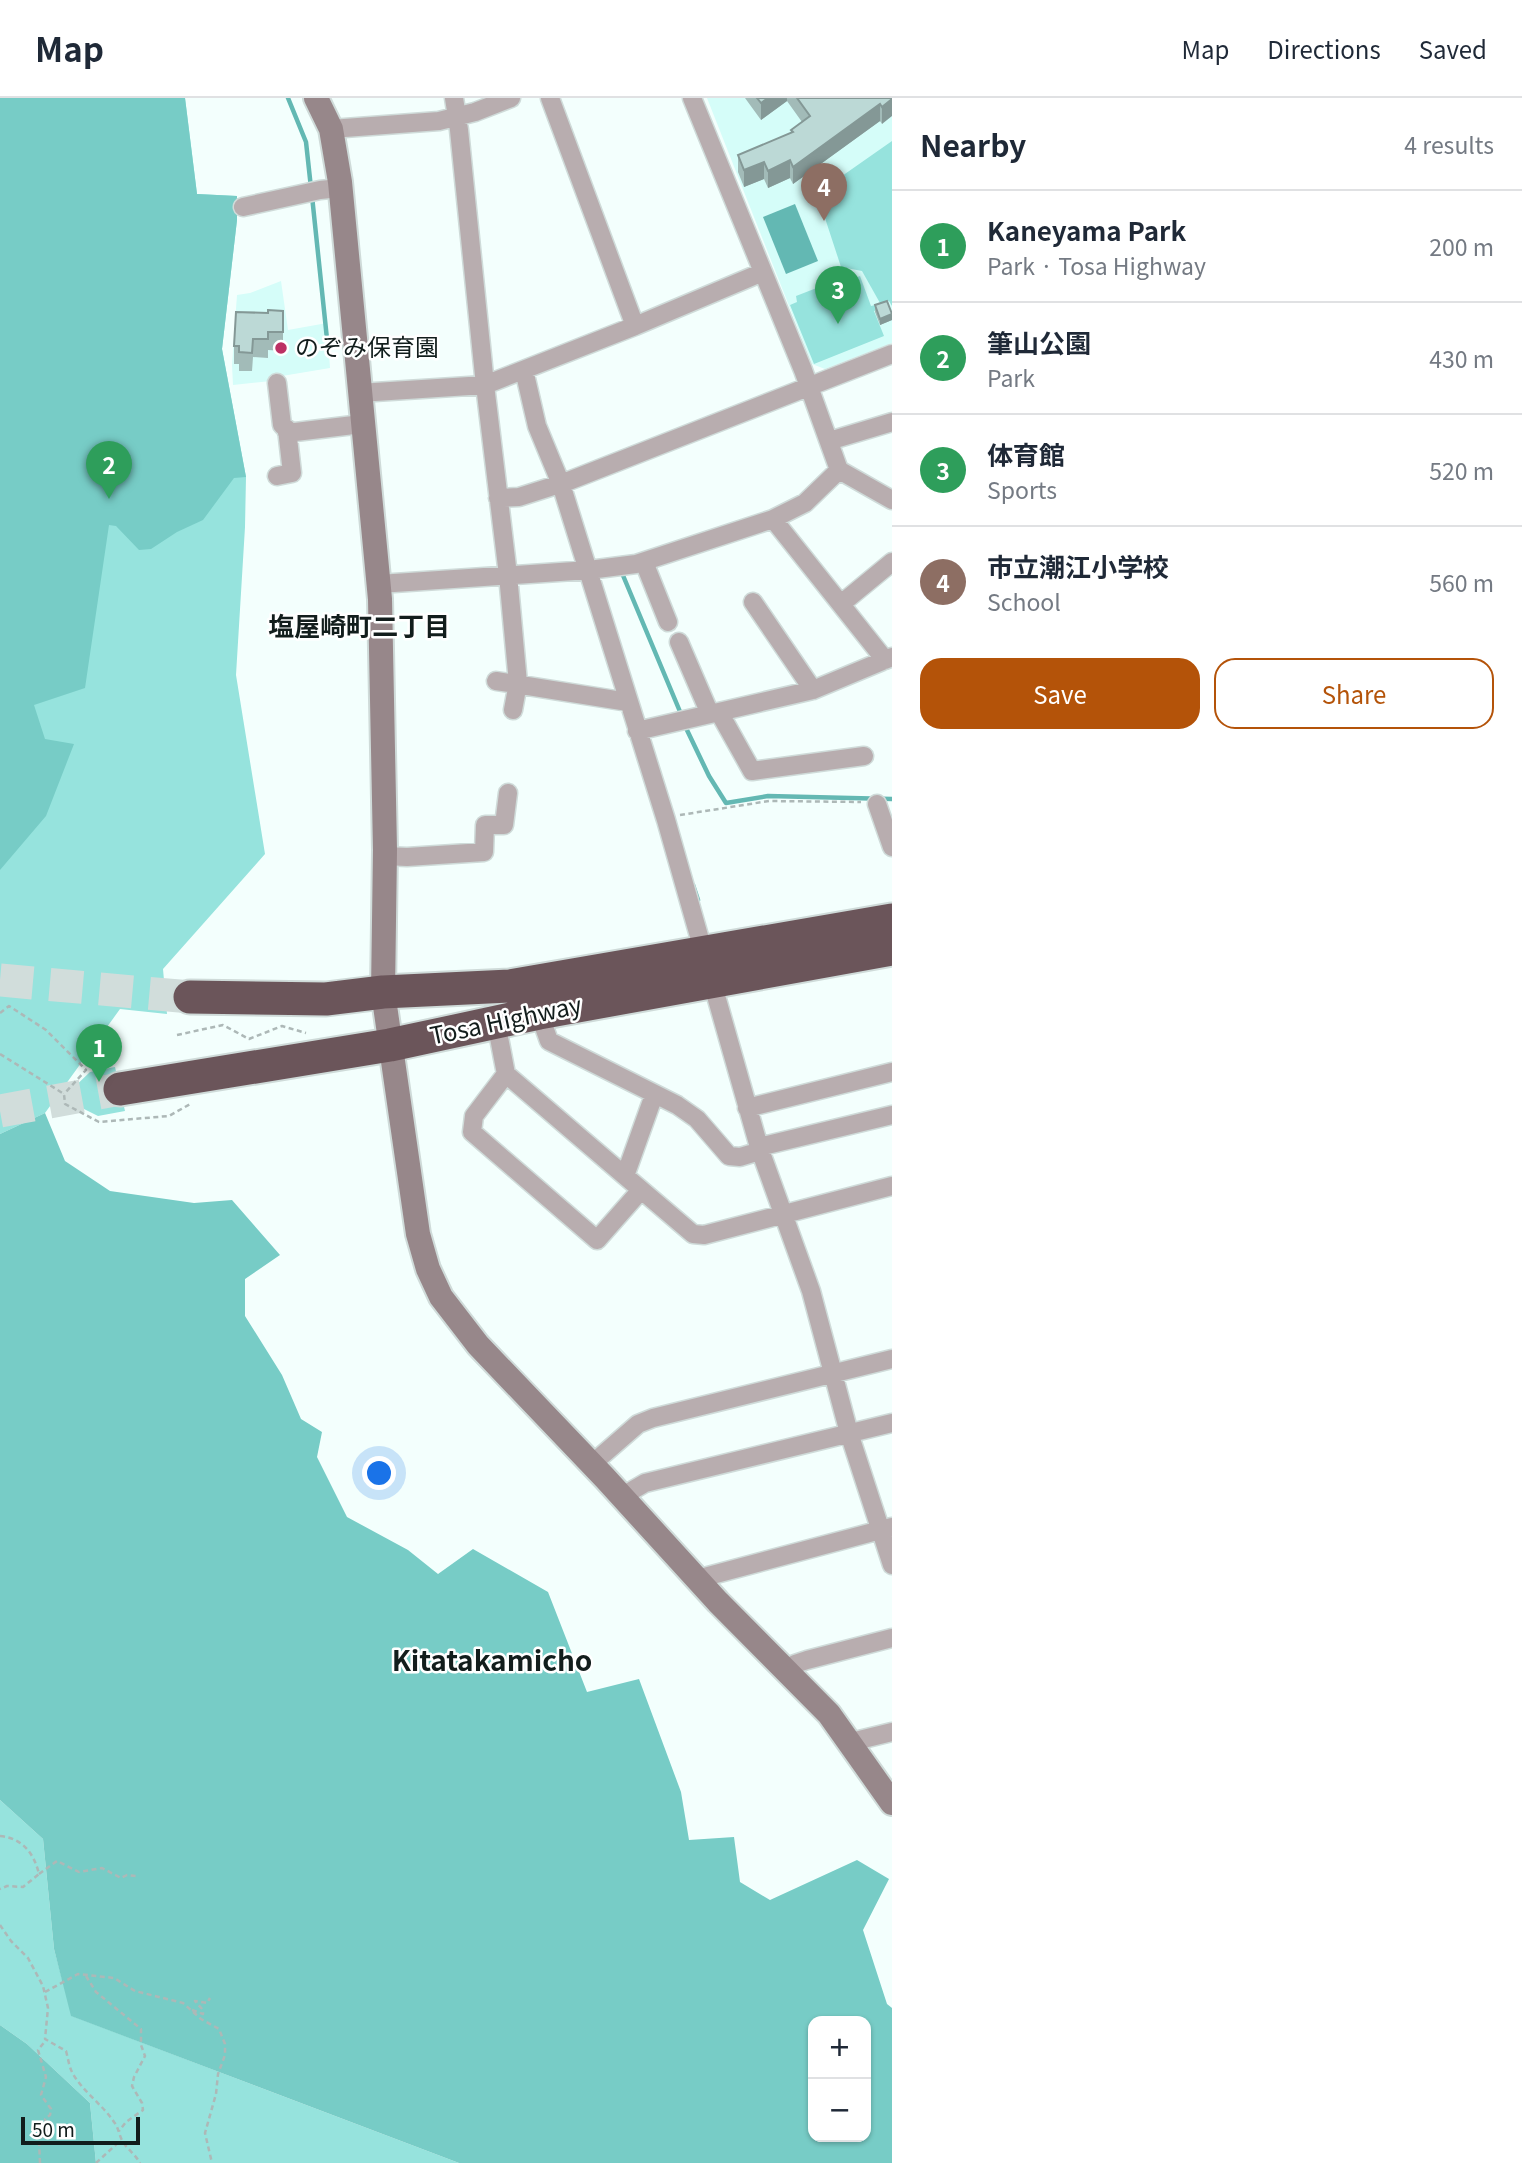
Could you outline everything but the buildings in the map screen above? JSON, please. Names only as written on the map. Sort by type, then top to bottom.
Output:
[{"type":"highway","name":"Tosa Highway","points":[[120,1089],[390,1045],[539,1013],[892,920]]},
{"type":"highway","name":"Tosa Highway","points":[[190,997],[326,999],[383,992],[510,986],[892,949]]},
{"type":"street","points":[[316,98],[331,129],[341,188],[379,584],[385,856],[383,992],[418,1234],[428,1269],[442,1297],[478,1345],[697,1579],[829,1714],[892,1802]]},
{"type":"street","points":[[454,98],[508,575],[518,683],[513,710]]},
{"type":"street","points":[[331,129],[458,117],[511,98]]},
{"type":"street","points":[[550,98],[635,327]]},
{"type":"street","points":[[692,98],[809,387],[839,470],[892,500]]},
{"type":"street","points":[[243,207],[341,188]]},
{"type":"street","points":[[359,393],[485,385],[635,327],[763,272]]},
{"type":"street","points":[[498,498],[519,497],[561,484],[892,354]]},
{"type":"street","points":[[524,370],[537,426],[561,484],[666,820],[747,1108],[811,1291],[849,1433],[886,1529],[892,1565]]},
{"type":"street","points":[[277,383],[282,425],[287,429],[292,473],[277,476]]},
{"type":"street","points":[[829,441],[892,422]]},
{"type":"street","points":[[287,433],[362,424]]},
{"type":"street","points":[[379,584],[589,570],[644,562],[773,519],[804,503],[839,470]]},
{"type":"street","points":[[637,731],[813,690],[889,658],[841,604],[773,519]]},
{"type":"street","points":[[644,562],[668,621]]},
{"type":"street","points":[[841,604],[892,562]]},
{"type":"street","points":[[753,602],[813,690]]},
{"type":"street","points":[[679,642],[714,713],[752,771],[864,756]]},
{"type":"street","points":[[496,681],[628,702]]},
{"type":"street","points":[[385,856],[484,852],[485,825],[504,825],[508,793]]},
{"type":"street","points":[[877,804],[892,847]]},
{"type":"street","points":[[539,1013],[549,1041],[697,1119],[729,1156],[740,1157],[760,1149],[892,1115]]},
{"type":"street","points":[[496,1022],[506,1074],[693,1234],[704,1236],[892,1186]]},
{"type":"street","points":[[747,1108],[892,1072]]},
{"type":"street","points":[[506,1074],[474,1116],[472,1132],[597,1240],[641,1190]]},
{"type":"street","points":[[625,1176],[654,1094]]},
{"type":"street","points":[[591,1465],[638,1424],[653,1418],[892,1359]]},
{"type":"street","points":[[621,1497],[645,1483],[892,1423]]},
{"type":"street","points":[[697,1579],[886,1529]]},
{"type":"street","points":[[787,1671],[795,1664],[807,1660],[892,1638]]},
{"type":"street","points":[[850,1742],[892,1732]]},
{"type":"path","points":[[666,820],[677,815],[769,801],[877,804]]},
{"type":"path","points":[[0,1013],[9,1006],[46,1030],[86,1070],[64,1094]]},
{"type":"path","points":[[177,1035],[223,1026],[249,1039],[282,1026],[310,1034]]},
{"type":"path","points":[[0,1836],[12,1837],[31,1851],[39,1874]]},
{"type":"path","points":[[0,1889],[7,1886],[23,1887],[57,1861],[79,1872],[102,1868],[121,1878],[127,1875],[136,1876]]},
{"type":"path","points":[[0,1925],[28,1958],[45,1992],[48,2008],[46,2040],[38,2050],[46,2077],[41,2095],[51,2109],[50,2115],[45,2119],[47,2131],[38,2140],[40,2163]]},
{"type":"path","points":[[45,1992],[74,1975],[114,1978],[135,1991],[183,2003],[201,2020],[219,2029],[225,2044],[225,2055],[205,2133],[212,2163]]},
{"type":"path","points":[[86,1976],[96,1992],[141,2029],[141,2045],[145,2056],[132,2086],[143,2104],[142,2112]]},
{"type":"path","points":[[192,2010],[204,2014],[195,2001],[207,2003],[210,1998]]},
{"type":"path","points":[[46,2040],[66,2051],[74,2076],[113,2120],[121,2140],[140,2163]]},
{"type":"path","points":[[119,2131],[126,2122],[148,2109]]},
{"type":"path","points":[[96,2163],[121,2140]]},
{"type":"shaded area","points":[[0,98],[185,98],[197,194],[237,196],[237,220],[222,349],[246,477],[236,675],[265,854],[163,969],[167,1014],[120,1009],[45,1113],[0,1134]]},
{"type":"shaded area","points":[[0,98],[185,98],[197,194],[237,196],[237,220],[222,349],[246,477],[234,478],[203,520],[177,532],[151,549],[139,550],[116,526],[109,525],[85,688],[34,705],[45,739],[74,744],[46,816],[0,870]]},
{"type":"shaded area","points":[[707,98],[892,98],[892,343],[825,369],[812,364]]},
{"type":"shaded area","points":[[892,141],[892,306],[889,301],[880,303],[862,271],[841,267],[824,215],[832,183]]},
{"type":"shaded area","points":[[795,204],[818,261],[786,274],[763,217]]},
{"type":"shaded area","points":[[842,275],[845,282],[860,276],[871,306],[875,305],[877,310],[874,311],[884,336],[814,364],[790,305],[797,302],[796,296]]},
{"type":"shaded area","name":"のぞみ保育園","points":[[281,281],[288,330],[327,323],[330,368],[282,376],[281,380],[233,385],[237,295]]},
{"type":"shaded area","points":[[115,1067],[125,1111],[98,1116],[68,1101],[68,1093],[90,1072]]},
{"type":"shaded area","points":[[45,1113],[65,1161],[110,1191],[194,1203],[232,1200],[280,1255],[245,1279],[245,1316],[282,1375],[301,1419],[322,1432],[317,1457],[347,1517],[408,1550],[438,1574],[473,1549],[548,1592],[587,1692],[639,1679],[681,1792],[689,1840],[734,1837],[740,1882],[770,1900],[857,1860],[889,1879],[863,1930],[887,2004],[892,2008],[892,2163],[459,2163],[71,2016],[54,1949],[43,1839],[0,1800],[0,1134]]},
{"type":"shaded area","points":[[0,1800],[43,1839],[54,1949],[72,2016],[459,2163],[96,2163],[90,2103],[27,2044],[0,2025]]},
{"type":"shaded area","points":[[0,2025],[27,2044],[90,2103],[96,2163],[0,2163]]},
{"type":"waterway","points":[[288,98],[306,142],[311,188]]},
{"type":"waterway","points":[[312,196],[327,339]]},
{"type":"waterway","points":[[622,573],[681,714]]},
{"type":"waterway","points":[[686,728],[709,776],[726,803],[768,796],[892,799]]},
{"type":"waterway","points":[[693,885],[698,900]]},
{"type":"tunnel","points":[[0,980],[190,997]]},
{"type":"tunnel","points":[[0,1111],[120,1089]]},
{"type":"place","name":"市立潮江小学校","points":[[824,221]]},
{"type":"place","name":"体育館","points":[[838,324]]},
{"type":"place","name":"のぞみ保育園","points":[[281,348]]},
{"type":"place","name":"筆山公園","points":[[109,499]]},
{"type":"place","name":"Kaneyama Park","points":[[99,1082]]},
{"type":"district","name":"塩屋崎町二丁目","points":[[359,627]]},
{"type":"district","name":"Kitatakamicho","points":[[492,1661]]}]
